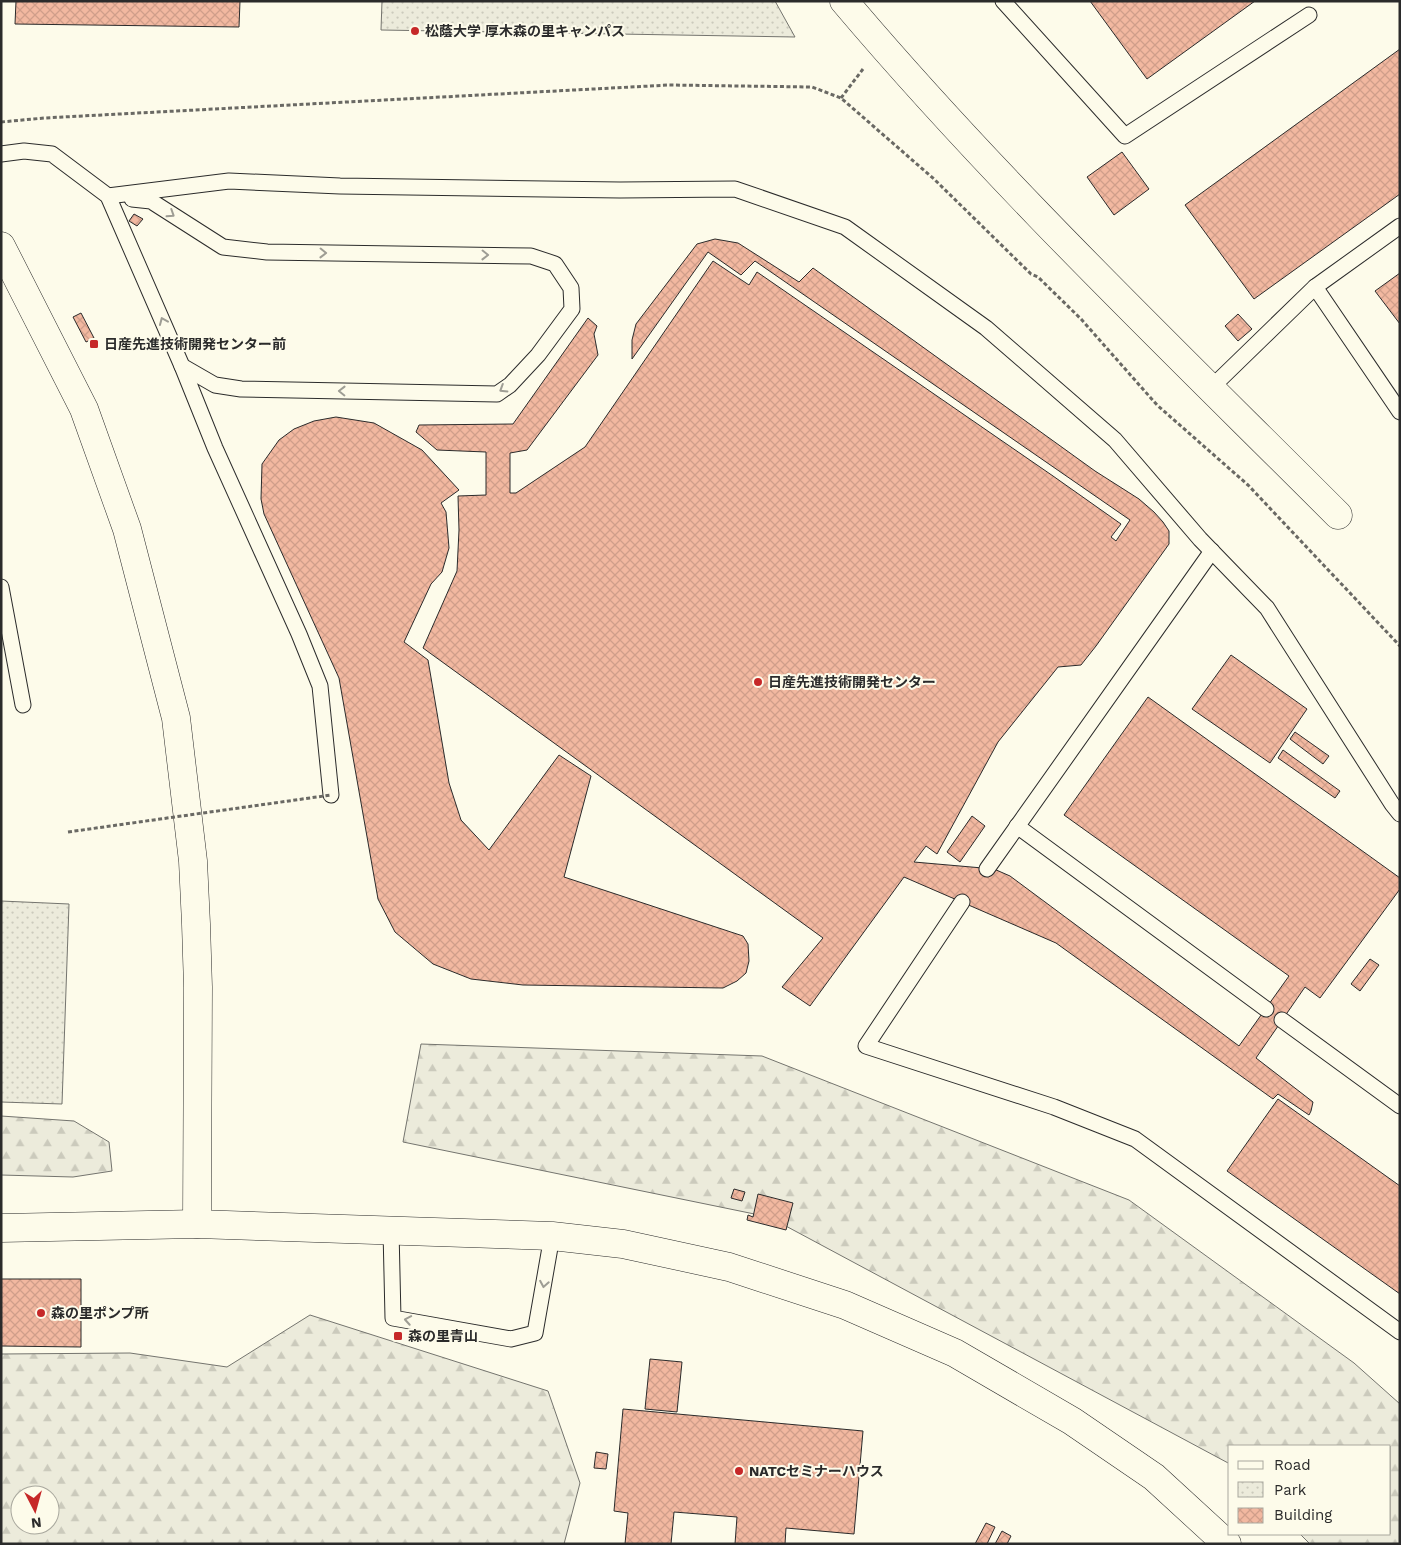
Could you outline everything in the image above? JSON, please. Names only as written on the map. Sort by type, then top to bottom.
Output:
[{"type":"street","points":[[844,1],[880,44],[996,172],[1338,515]]},
{"type":"street","points":[[1,246],[84,409],[126,529],[176,718],[193,861],[196,924],[198,987],[197,1224]]},
{"type":"street","points":[[1,1228],[197,1224],[552,1236],[623,1244],[729,1267],[846,1305],[955,1353],[1072,1421],[1154,1477],[1227,1544]]},
{"type":"lane","points":[[1003,1],[1124,136],[1309,15]]},
{"type":"lane","points":[[1,154],[24,151],[52,154],[108,196],[182,366],[215,448],[299,634],[320,686],[331,795]]},
{"type":"lane","points":[[108,196],[229,181],[350,186],[620,190],[736,189],[845,228],[986,328],[1115,440],[1212,551],[1267,608],[1400,814]]},
{"type":"lane","points":[[108,196],[151,201],[223,247],[266,252],[531,256],[555,264],[571,288],[572,309],[538,355],[510,385],[497,394],[241,389],[215,385],[182,366]]},
{"type":"lane","points":[[1211,388],[1315,287],[1400,226]]},
{"type":"lane","points":[[1315,287],[1400,412]]},
{"type":"lane","points":[[987,869],[1212,551]]},
{"type":"lane","points":[[1,587],[23,705]]},
{"type":"lane","points":[[1017,826],[1266,1009]]},
{"type":"lane","points":[[962,902],[866,1046],[1054,1107],[1135,1139],[1400,1332]]},
{"type":"lane","points":[[1282,1020],[1400,1106]]},
{"type":"lane","points":[[391,1230],[393,1318],[511,1339],[535,1334],[552,1236]]},
{"type":"path","points":[[1,122],[260,106],[669,85],[812,87],[841,98],[934,179],[1031,274],[1038,277],[1082,319],[1157,405],[1248,485],[1400,646]]},
{"type":"path","points":[[68,832],[331,795]]},
{"type":"green space","points":[[382,1],[775,1],[795,37],[381,30]]},
{"type":"green space","points":[[1,901],[69,904],[62,1104],[1,1102]]},
{"type":"green space","points":[[421,1044],[762,1056],[1129,1200],[1354,1363],[1400,1404],[1400,1544],[1310,1544],[1301,1535],[1391,1535],[1391,1445],[1228,1445],[1228,1463],[769,1217],[403,1142]]},
{"type":"green space","points":[[1,1116],[74,1121],[109,1142],[112,1171],[73,1177],[1,1175]]},
{"type":"green space","points":[[310,1315],[548,1391],[580,1483],[564,1544],[1,1544],[1,1354],[130,1353],[227,1367]]},
{"type":"building","points":[[16,1],[240,1],[239,27],[15,24]]},
{"type":"building","points":[[1090,1],[1255,1],[1147,79]]},
{"type":"building","points":[[1400,49],[1400,194],[1254,299],[1185,205]]},
{"type":"building","points":[[1122,152],[1149,189],[1114,215],[1087,177]]},
{"type":"building","points":[[134,214],[143,219],[137,226],[129,221]]},
{"type":"building","name":"日産先進技術開発センター","points":[[715,239],[738,243],[799,282],[813,268],[1095,471],[1139,499],[1163,522],[1169,531],[1169,544],[1096,646],[1081,665],[1058,667],[998,742],[937,854],[926,846],[914,862],[994,869],[1010,876],[1239,1046],[1289,976],[1064,815],[1148,697],[1400,878],[1400,889],[1320,998],[1305,987],[1256,1058],[1313,1102],[1309,1115],[1278,1094],[1273,1099],[1056,943],[904,877],[810,1006],[782,987],[823,938],[423,648],[457,571],[458,496],[486,495],[486,452],[437,450],[416,432],[419,425],[513,424],[588,318],[597,326],[594,334],[598,355],[527,450],[510,453],[510,493],[516,493],[585,447],[713,261],[749,285],[757,272],[1053,476],[1121,524],[1111,537],[1116,541],[1130,520],[755,261],[741,275],[708,252],[632,359],[632,340],[636,324],[697,244]]},
{"type":"building","points":[[1400,273],[1400,324],[1375,291]]},
{"type":"building","points":[[81,313],[94,338],[86,342],[73,317]]},
{"type":"building","points":[[1238,314],[1252,329],[1238,341],[1225,326]]},
{"type":"building","points":[[336,417],[374,423],[422,450],[459,490],[441,503],[446,512],[449,548],[442,572],[431,584],[404,642],[428,660],[449,783],[461,820],[489,850],[559,755],[591,776],[564,877],[743,936],[748,944],[749,961],[746,973],[737,981],[723,988],[523,985],[471,979],[433,964],[395,932],[378,899],[339,678],[264,514],[261,499],[262,464],[279,440],[294,429],[314,421]]},
{"type":"building","points":[[1231,655],[1307,709],[1270,763],[1192,709]]},
{"type":"building","points":[[1295,732],[1329,756],[1323,764],[1290,739]]},
{"type":"building","points":[[1283,750],[1340,791],[1335,798],[1278,758]]},
{"type":"building","points":[[972,816],[985,826],[960,862],[947,852]]},
{"type":"building","points":[[1370,959],[1379,965],[1360,991],[1351,984]]},
{"type":"building","points":[[1278,1099],[1400,1186],[1400,1294],[1227,1171]]},
{"type":"building","points":[[734,1189],[745,1192],[742,1201],[731,1198]]},
{"type":"building","points":[[758,1194],[793,1203],[786,1230],[747,1220],[748,1215],[753,1217]]},
{"type":"building","name":"森の里ポンプ所","points":[[1,1279],[81,1279],[81,1347],[1,1346]]},
{"type":"building","points":[[650,1359],[682,1362],[677,1412],[645,1409]]},
{"type":"building","name":"NATCセミナーハウス","points":[[623,1409],[863,1431],[854,1534],[786,1528],[785,1544],[735,1544],[737,1517],[674,1512],[671,1544],[625,1544],[628,1513],[614,1511]]},
{"type":"building","points":[[596,1452],[608,1454],[606,1469],[594,1468]]},
{"type":"building","points":[[986,1523],[995,1527],[987,1544],[975,1544]]},
{"type":"building","points":[[1002,1531],[1011,1536],[1007,1544],[995,1544]]},
{"type":"place","name":"松蔭大学 厚木森の里キャンパス","points":[[415,31]]},
{"type":"place","name":"日産先進技術開発センター前","points":[[94,344]]},
{"type":"place","name":"日産先進技術開発センター","points":[[758,682]]},
{"type":"place","name":"森の里ポンプ所","points":[[41,1313]]},
{"type":"place","name":"森の里青山","points":[[398,1336]]},
{"type":"place","name":"NATCセミナーハウス","points":[[739,1471]]}]
